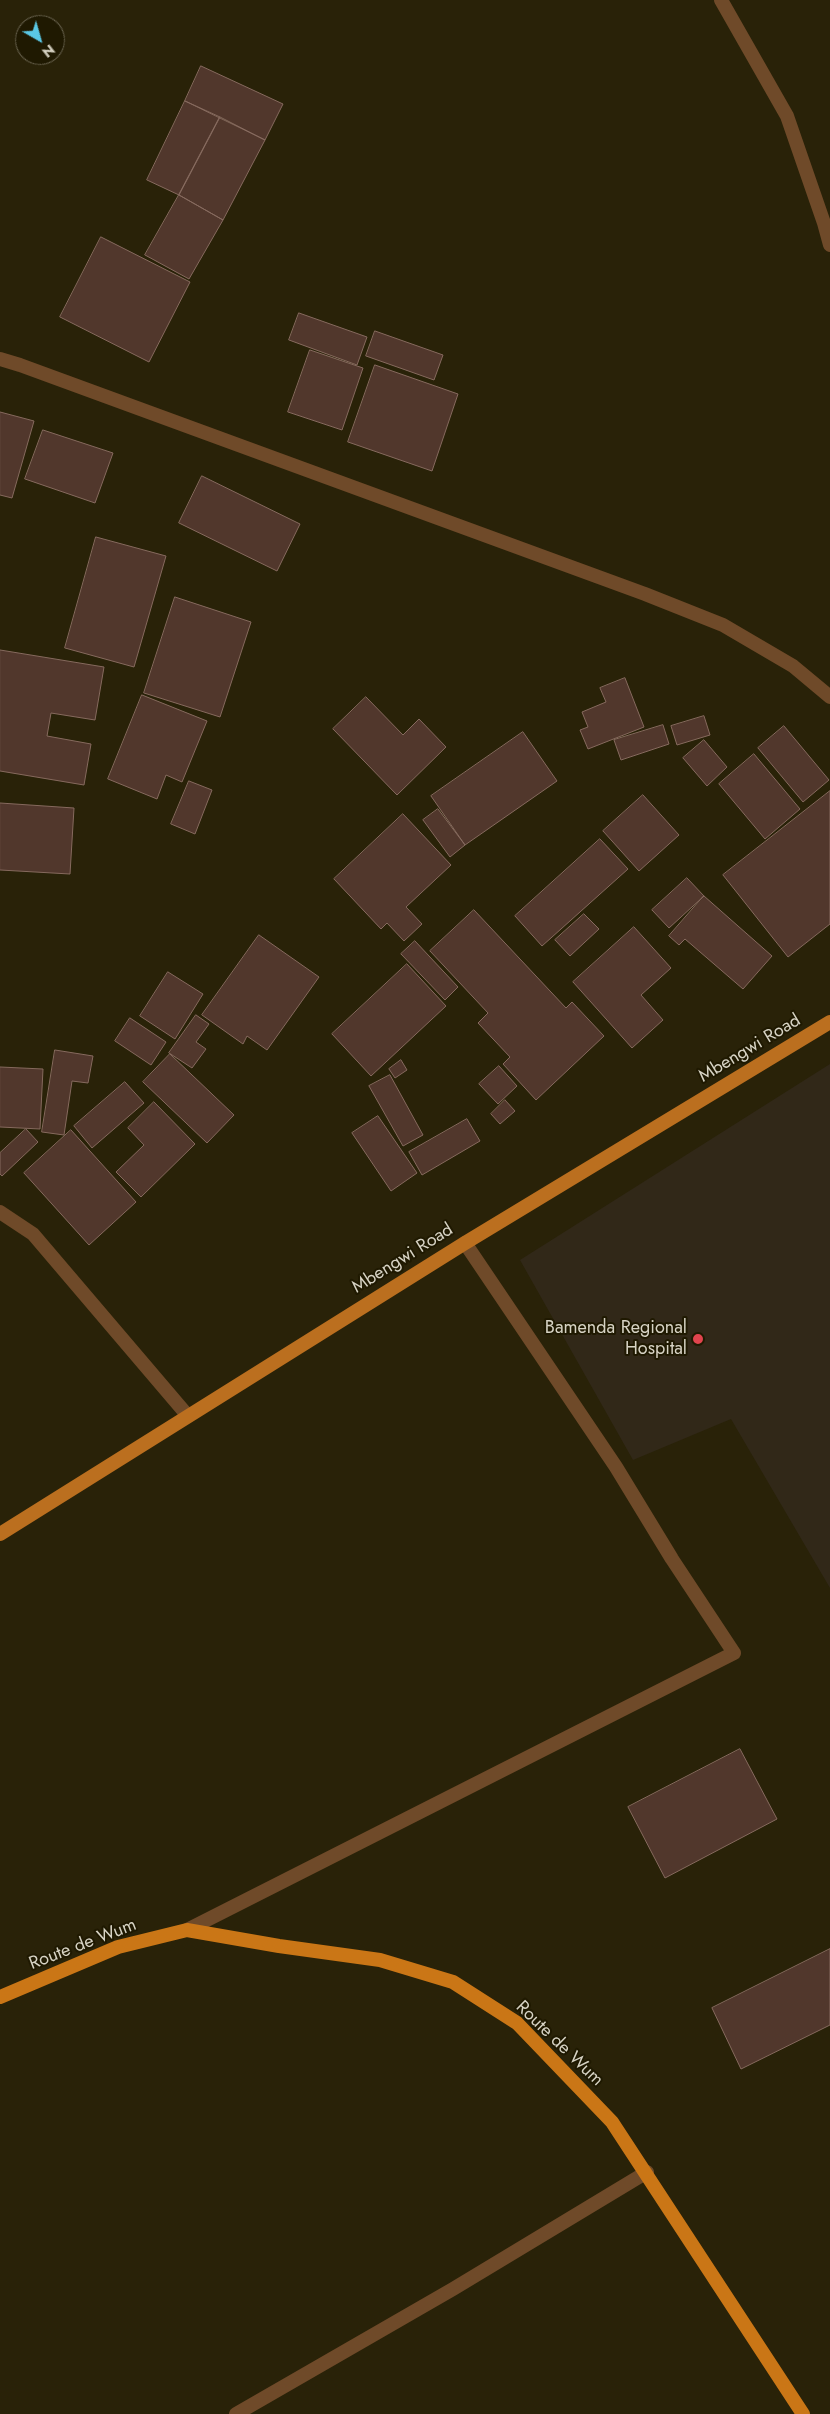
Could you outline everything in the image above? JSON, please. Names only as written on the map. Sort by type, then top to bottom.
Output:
[{"type":"highway","name":"Route de Wum","points":[[0,1997],[118,1947],[187,1930],[280,1946],[380,1960],[453,1982],[517,2024],[612,2122],[647,2172],[803,2414]]},
{"type":"main road","name":"Mbengwi Road","points":[[0,1534],[465,1243],[830,1022]]},
{"type":"street","points":[[721,0],[787,116],[830,245]]},
{"type":"street","points":[[0,359],[645,594],[714,622],[794,666],[830,697]]},
{"type":"street","points":[[0,1212],[32,1234],[188,1416]]},
{"type":"street","points":[[187,1930],[734,1653],[672,1559],[616,1467],[465,1243]]},
{"type":"street","points":[[236,2414],[462,2284],[647,2172]]},
{"type":"shaded area","name":"Bamenda Regional Hospital","points":[[830,1064],[830,1588],[731,1419],[633,1460],[520,1260]]},
{"type":"building","points":[[201,66],[283,104],[265,140],[185,101]]},
{"type":"building","points":[[185,101],[220,117],[179,195],[147,180]]},
{"type":"building","points":[[220,117],[265,140],[223,220],[179,195]]},
{"type":"building","points":[[179,195],[223,220],[189,279],[145,255]]},
{"type":"building","points":[[101,237],[190,282],[149,362],[60,317]]},
{"type":"building","points":[[299,313],[367,337],[357,365],[289,340]]},
{"type":"building","points":[[375,331],[443,355],[434,380],[366,356]]},
{"type":"building","points":[[310,350],[363,368],[342,430],[288,412]]},
{"type":"building","points":[[375,365],[458,394],[432,471],[348,442]]},
{"type":"building","points":[[0,412],[34,421],[12,498],[0,495]]},
{"type":"building","points":[[43,430],[113,453],[95,503],[25,479]]},
{"type":"building","points":[[202,476],[300,524],[277,571],[179,523]]},
{"type":"building","points":[[96,537],[166,556],[134,667],[65,648]]},
{"type":"building","points":[[175,597],[251,622],[220,717],[144,693]]},
{"type":"building","points":[[0,650],[104,667],[95,720],[51,713],[47,736],[91,744],[84,785],[0,771]]},
{"type":"building","points":[[625,678],[644,727],[588,749],[580,730],[588,727],[582,712],[606,702],[600,688]]},
{"type":"building","points":[[142,695],[207,721],[182,782],[166,775],[157,799],[108,779]]},
{"type":"building","points":[[366,697],[403,735],[419,719],[446,747],[397,795],[333,729]]},
{"type":"building","points":[[704,716],[710,735],[677,745],[671,726]]},
{"type":"building","points":[[663,725],[669,744],[621,760],[614,740]]},
{"type":"building","points":[[784,726],[829,780],[803,802],[758,748]]},
{"type":"building","points":[[523,732],[557,781],[465,845],[431,796]]},
{"type":"building","points":[[704,740],[727,767],[707,786],[683,758]]},
{"type":"building","points":[[754,754],[800,809],[765,839],[719,784]]},
{"type":"building","points":[[189,781],[212,790],[195,834],[171,824]]},
{"type":"building","points":[[830,791],[830,924],[788,957],[723,875]]},
{"type":"building","points":[[643,795],[679,835],[639,871],[603,831]]},
{"type":"building","points":[[0,803],[74,808],[70,874],[0,870]]},
{"type":"building","points":[[438,809],[465,845],[450,857],[423,820]]},
{"type":"building","points":[[403,814],[451,865],[406,907],[422,924],[404,941],[387,923],[381,929],[334,879]]},
{"type":"building","points":[[600,839],[628,869],[542,946],[515,916]]},
{"type":"building","points":[[687,878],[704,896],[669,928],[652,910]]},
{"type":"building","points":[[704,896],[772,956],[743,989],[685,939],[679,945],[669,936]]},
{"type":"building","points":[[474,910],[566,1008],[572,1002],[604,1036],[536,1100],[503,1064],[510,1057],[478,1023],[488,1013],[430,951]]},
{"type":"building","points":[[584,914],[599,929],[570,956],[555,940]]},
{"type":"building","points":[[634,927],[671,968],[641,995],[663,1020],[632,1048],[573,982]]},
{"type":"building","points":[[259,935],[319,977],[267,1050],[247,1036],[243,1044],[202,1015]]},
{"type":"building","points":[[415,941],[458,987],[445,1000],[401,954]]},
{"type":"building","points":[[407,964],[446,1006],[371,1076],[332,1034]]},
{"type":"building","points":[[168,972],[203,994],[175,1039],[140,1016]]},
{"type":"building","points":[[196,1015],[209,1024],[196,1042],[206,1049],[192,1068],[169,1053]]},
{"type":"building","points":[[130,1018],[166,1042],[151,1065],[115,1041]]},
{"type":"building","points":[[55,1050],[93,1056],[88,1083],[72,1081],[64,1135],[42,1132]]},
{"type":"building","points":[[170,1054],[234,1115],[207,1143],[143,1082]]},
{"type":"building","points":[[401,1060],[407,1070],[395,1078],[389,1069]]},
{"type":"building","points":[[499,1066],[517,1086],[498,1104],[479,1084]]},
{"type":"building","points":[[0,1067],[43,1069],[40,1129],[0,1127]]},
{"type":"building","points":[[390,1075],[423,1135],[403,1146],[369,1086]]},
{"type":"building","points":[[125,1082],[144,1103],[92,1148],[74,1126]]},
{"type":"building","points":[[505,1100],[515,1111],[500,1124],[491,1114]]},
{"type":"building","points":[[154,1102],[195,1144],[141,1197],[116,1172],[144,1145],[128,1128]]},
{"type":"building","points":[[378,1116],[417,1173],[391,1191],[352,1133]]},
{"type":"building","points":[[467,1119],[480,1141],[422,1175],[409,1152]]},
{"type":"building","points":[[26,1129],[38,1142],[2,1176],[0,1174],[0,1153]]},
{"type":"building","points":[[71,1130],[136,1202],[89,1245],[24,1173]]},
{"type":"building","points":[[740,1749],[777,1819],[665,1878],[628,1807]]},
{"type":"building","points":[[830,1949],[830,2025],[741,2069],[712,2008]]},
{"type":"place","name":"Bamenda Regional Hospital","points":[[698,1339]]}]
